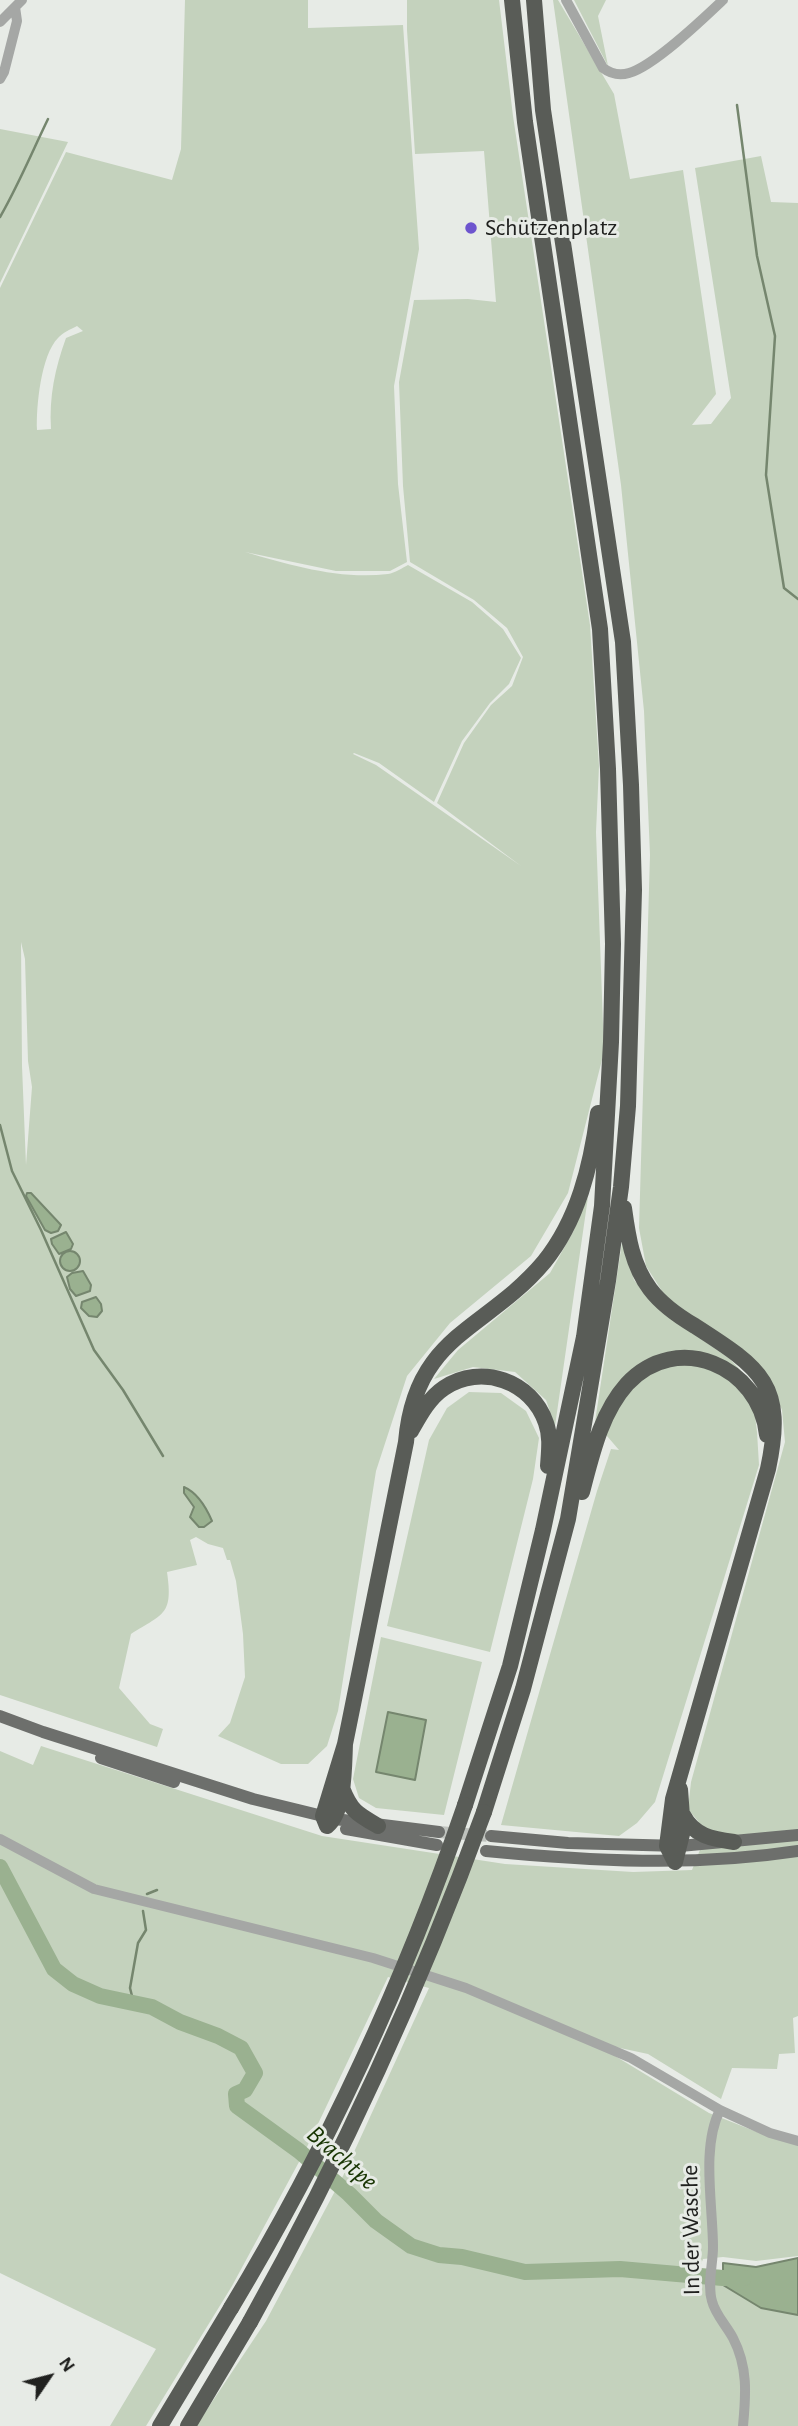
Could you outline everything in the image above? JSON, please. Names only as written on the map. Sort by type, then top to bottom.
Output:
[{"type":"highway","points":[[160,2426],[293,2201],[365,2058],[423,1922],[465,1805],[510,1666],[543,1530],[584,1337],[602,1206],[611,1042],[613,944],[608,769],[600,629],[525,122],[512,0]]},
{"type":"highway","points":[[188,2426],[250,2322],[326,2181],[390,2048],[437,1937],[484,1812],[523,1689],[568,1519],[608,1281],[621,1187],[628,1105],[634,890],[623,642],[543,110],[534,0]]},
{"type":"highway","points":[[328,1820],[416,1393],[435,1359],[453,1339],[522,1285],[545,1260],[565,1231],[579,1199],[590,1162],[601,1073],[611,1042]]},
{"type":"highway","points":[[621,1187],[631,1250],[638,1270],[650,1290],[676,1315],[743,1357],[763,1382],[775,1420],[768,1469],[670,1812],[675,1862]]},
{"type":"highway","points":[[568,1519],[580,1500],[594,1446],[612,1404],[626,1385],[641,1372],[668,1360],[687,1358],[707,1361],[725,1368],[748,1388],[759,1405],[765,1424],[768,1469]]},
{"type":"highway","points":[[406,1443],[431,1399],[453,1383],[470,1377],[488,1377],[505,1381],[522,1390],[541,1411],[549,1439],[543,1530]]},
{"type":"highway","points":[[328,1820],[342,1788],[345,1744]]},
{"type":"highway","points":[[674,1846],[683,1815],[681,1769]]},
{"type":"highway","points":[[342,1788],[348,1804],[356,1813],[378,1826]]},
{"type":"highway","points":[[683,1815],[692,1828],[702,1835],[734,1842]]},
{"type":"main road","points":[[0,1716],[76,1745],[252,1802],[328,1820],[438,1838],[378,1826],[328,1820]]},
{"type":"main road","points":[[491,1836],[568,1843],[674,1846],[798,1835]]},
{"type":"main road","points":[[486,1851],[573,1859],[675,1862],[755,1858],[798,1851]]},
{"type":"street","points":[[566,0],[603,68],[611,74],[627,74],[646,64],[687,34],[723,0]]},
{"type":"street","points":[[0,22],[19,4]]},
{"type":"street","points":[[0,79],[17,21],[19,4]]},
{"type":"street","points":[[0,1839],[94,1889],[373,1958],[466,1988],[631,2058],[720,2110],[770,2133],[798,2141]]},
{"type":"street","name":"In der Wasche","points":[[720,2110],[714,2122],[710,2156],[713,2264],[710,2294],[739,2350],[747,2386],[744,2426]]},
{"type":"shaded area","points":[[185,0],[308,0],[308,28],[403,25],[419,249],[394,386],[398,484],[407,562],[390,571],[336,571],[245,552],[315,570],[352,575],[388,574],[408,565],[472,602],[503,629],[521,658],[509,684],[490,703],[462,741],[434,802],[379,763],[353,754],[376,765],[521,866],[437,803],[464,743],[491,705],[512,686],[523,657],[507,628],[474,600],[410,562],[403,486],[399,382],[414,300],[468,299],[496,302],[484,151],[415,154],[407,0],[499,0],[513,116],[590,625],[599,766],[596,832],[604,1052],[568,1193],[531,1256],[450,1323],[407,1376],[376,1471],[338,1711],[327,1746],[308,1764],[281,1764],[218,1736],[230,1723],[245,1677],[243,1634],[236,1581],[230,1560],[227,1560],[223,1548],[196,1537],[190,1540],[197,1565],[167,1572],[169,1596],[164,1611],[131,1634],[119,1688],[150,1724],[163,1729],[157,1747],[0,1695],[0,288],[66,152],[172,180],[181,149]],"holes":[[[77,326],[83,331],[66,338],[56,372],[51,429],[37,430],[37,408],[47,356],[60,336]],[[21,942],[25,959],[28,1061],[32,1087],[26,1165]]]},
{"type":"shaded area","points":[[553,0],[558,0],[614,94],[630,179],[683,170],[716,394],[692,425],[711,424],[731,398],[695,168],[761,156],[771,202],[798,203],[798,2016],[793,2018],[795,2053],[779,2054],[777,2069],[732,2068],[721,2099],[648,2054],[592,2042],[709,2113],[757,2132],[798,2141],[798,2256],[756,2261],[723,2257],[703,2259],[699,2270],[761,2308],[798,2315],[798,2426],[196,2426],[266,2321],[343,2176],[429,1988],[388,1977],[306,2149],[232,2286],[146,2426],[110,2426],[156,2349],[0,2273],[0,1751],[33,1765],[41,1746],[322,1836],[505,1864],[633,1872],[692,1870],[707,1832],[688,1809],[691,1782],[785,1442],[782,1410],[771,1385],[667,1299],[646,1266],[639,1228],[650,855],[644,711],[621,485]]},
{"type":"shaded area","points":[[574,0],[606,0],[598,16],[608,66]]},
{"type":"shaded area","points":[[0,129],[68,142],[0,283]]},
{"type":"shaded area","points":[[31,1193],[61,1225],[58,1231],[51,1233],[45,1230],[26,1196]]},
{"type":"shaded area","points":[[588,1197],[555,1426],[546,1400],[515,1372],[473,1367],[434,1379],[458,1350],[550,1273],[573,1232]]},
{"type":"shaded area","points":[[66,1232],[73,1244],[71,1249],[59,1254],[51,1239]]},
{"type":"shaded area","points":[[623,1236],[634,1280],[661,1311],[730,1359],[751,1382],[759,1465],[655,1802],[637,1823],[619,1836],[501,1825],[597,1491],[611,1449],[619,1450],[595,1422]]},
{"type":"shaded area","points":[[70,1251],[77,1254],[80,1261],[77,1268],[70,1271],[63,1268],[60,1261],[63,1254]]},
{"type":"shaded area","points":[[83,1271],[91,1285],[90,1291],[76,1296],[70,1289],[67,1277]]},
{"type":"shaded area","points":[[96,1297],[102,1311],[97,1317],[89,1316],[81,1308],[82,1302]]},
{"type":"shaded area","points":[[469,1392],[501,1393],[526,1411],[539,1438],[533,1479],[490,1652],[387,1626],[429,1440],[447,1408]]},
{"type":"shaded area","points":[[184,1487],[197,1497],[210,1516],[212,1521],[204,1527],[199,1527],[190,1517],[194,1507],[184,1493]]},
{"type":"shaded area","points":[[381,1637],[482,1662],[444,1815],[376,1808],[359,1798],[353,1779]]},
{"type":"shaded area","points":[[388,1712],[426,1720],[415,1780],[376,1772]]},
{"type":"shaded area","points":[[798,2258],[798,2315],[761,2308],[723,2285],[723,2263],[756,2267]]},
{"type":"waterway","points":[[737,105],[757,256],[775,336],[766,475],[784,588],[798,599]]},
{"type":"waterway","points":[[0,217],[48,119]]},
{"type":"waterway","points":[[0,1125],[12,1171],[94,1350],[123,1390],[163,1456]]},
{"type":"waterway","name":"Brachtpe","points":[[0,1867],[54,1969],[73,1984],[100,1996],[152,2007],[241,2048],[255,2073],[245,2090],[236,2094],[237,2106],[299,2151],[376,2221],[411,2246],[439,2255],[462,2257],[525,2272],[620,2269],[744,2278]]},
{"type":"waterway","points":[[147,1894],[157,1890]]},
{"type":"waterway","points":[[134,2004],[130,1988],[138,1943],[146,1930],[143,1911]]},
{"type":"tunnel","points":[[439,1832],[491,1836]]},
{"type":"place","name":"Schützenplatz","points":[[471,228]]}]
